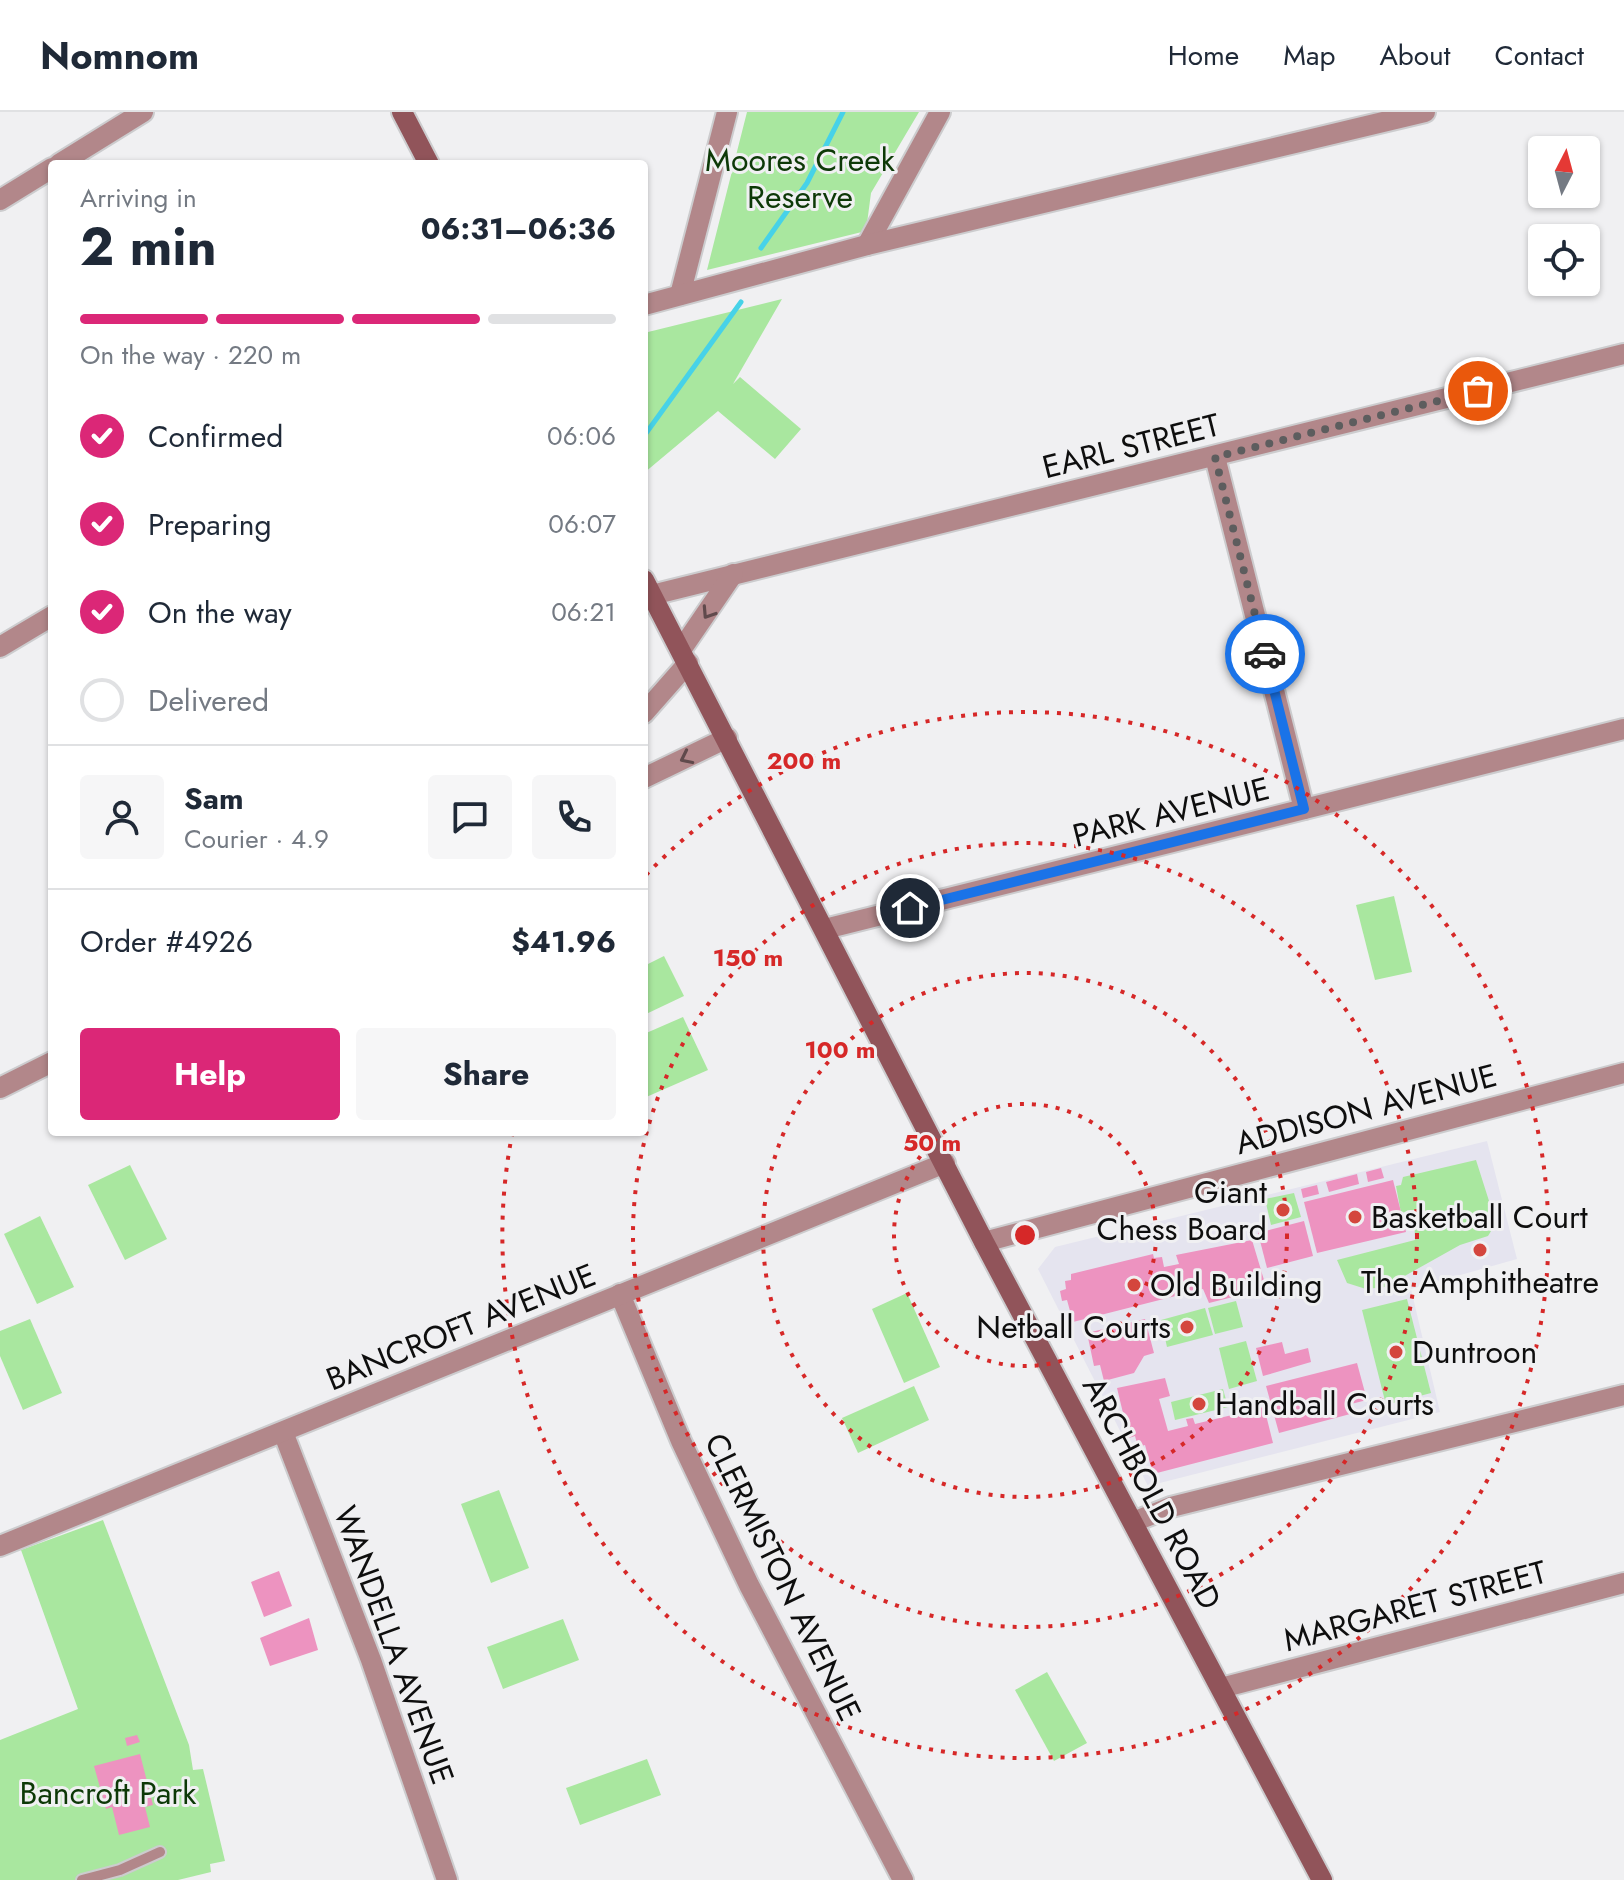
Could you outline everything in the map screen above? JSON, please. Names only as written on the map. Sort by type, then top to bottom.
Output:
[{"type":"main road","points":[[402,112],[427,160]]},
{"type":"main road","name":"ARCHBOLD ROAD","points":[[648,587],[984,1242],[1322,1880]]},
{"type":"street","points":[[65,160],[143,112]]},
{"type":"street","points":[[680,295],[727,112]]},
{"type":"street","points":[[867,245],[940,112]]},
{"type":"street","points":[[648,304],[867,245],[1425,112]]},
{"type":"street","points":[[0,200],[48,170]]},
{"type":"street","name":"EARL STREET","points":[[648,587],[733,574],[1624,354]]},
{"type":"street","points":[[1215,457],[1304,809]]},
{"type":"street","points":[[648,707],[684,657],[733,574]]},
{"type":"street","points":[[0,647],[48,618]]},
{"type":"street","name":"PARK AVENUE","points":[[825,929],[1624,729]]},
{"type":"street","points":[[648,776],[727,738]]},
{"type":"street","points":[[0,1088],[48,1064]]},
{"type":"street","name":"ADDISON AVENUE","points":[[984,1242],[1624,1073]]},
{"type":"street","name":"BANCROFT AVENUE","points":[[0,1546],[945,1163]]},
{"type":"street","name":"CLERMISTON AVENUE","points":[[620,1294],[681,1441],[749,1585],[903,1880]]},
{"type":"street","points":[[1133,1522],[1171,1507],[1624,1395]]},
{"type":"street","name":"WANDELLA AVENUE","points":[[283,1432],[371,1660],[447,1880]]},
{"type":"street","name":"MARGARET STREET","points":[[1221,1688],[1624,1583]]},
{"type":"lane","points":[[82,1880],[120,1870],[160,1852]]},
{"type":"shaded area","points":[[1487,1141],[1517,1259],[1411,1289],[1440,1412],[1148,1486],[1038,1269],[1055,1247]]},
{"type":"green space","name":"Moores Creek Reserve","points":[[747,112],[919,112],[871,193],[866,231],[707,270]]},
{"type":"green space","points":[[782,299],[733,384],[740,377],[801,429],[775,459],[718,411],[648,470],[648,332]]},
{"type":"green space","points":[[1394,896],[1412,972],[1375,980],[1356,905]]},
{"type":"green space","points":[[664,956],[684,996],[648,1013],[648,964]]},
{"type":"green space","points":[[683,1017],[708,1070],[648,1096],[648,1032]]},
{"type":"green space","points":[[1476,1160],[1496,1223],[1488,1236],[1460,1245],[1385,1287],[1366,1289],[1347,1283],[1337,1260],[1415,1240],[1414,1210],[1401,1213],[1396,1186],[1401,1185],[1403,1177]]},
{"type":"green space","points":[[130,1165],[167,1239],[125,1260],[88,1185]]},
{"type":"green space","name":"Giant Chess Board","points":[[1294,1193],[1301,1217],[1271,1225],[1265,1199]]},
{"type":"green space","points":[[40,1216],[74,1287],[37,1304],[4,1234]]},
{"type":"green space","points":[[907,1293],[940,1367],[904,1383],[872,1309]]},
{"type":"green space","name":"Duntroon","points":[[1407,1299],[1431,1393],[1386,1405],[1362,1310]]},
{"type":"green space","points":[[1236,1301],[1243,1327],[1215,1334],[1208,1308]]},
{"type":"green space","name":"Netball Courts","points":[[1205,1308],[1213,1335],[1167,1347],[1161,1320]]},
{"type":"green space","points":[[30,1319],[62,1393],[23,1410],[0,1356],[0,1331]]},
{"type":"green space","points":[[1246,1341],[1257,1381],[1229,1389],[1219,1348]]},
{"type":"green space","points":[[914,1386],[929,1420],[858,1453],[842,1418]]},
{"type":"green space","name":"Handball Courts","points":[[1223,1389],[1228,1407],[1175,1420],[1171,1402]]},
{"type":"green space","points":[[499,1490],[529,1568],[491,1583],[461,1504]]},
{"type":"green space","name":"Bancroft Park","points":[[103,1520],[189,1745],[193,1770],[203,1769],[225,1861],[210,1864],[211,1872],[178,1880],[0,1880],[0,1740],[78,1709],[21,1550]]},
{"type":"green space","points":[[563,1619],[579,1660],[503,1689],[487,1647]]},
{"type":"green space","points":[[1047,1672],[1087,1743],[1054,1761],[1015,1690]]},
{"type":"green space","points":[[647,1759],[661,1795],[580,1825],[566,1788]]},
{"type":"building","points":[[1381,1168],[1384,1178],[1368,1182],[1366,1172]]},
{"type":"building","points":[[1357,1174],[1359,1184],[1329,1192],[1326,1182]]},
{"type":"building","name":"Basketball Court","points":[[1393,1180],[1406,1232],[1317,1253],[1304,1202]]},
{"type":"building","points":[[1317,1185],[1319,1194],[1303,1198],[1301,1189]]},
{"type":"building","points":[[1304,1221],[1313,1256],[1267,1268],[1258,1233]]},
{"type":"building","name":"Old Building","points":[[1252,1240],[1264,1280],[1243,1286],[1245,1294],[1209,1303],[1203,1289],[1073,1322],[1067,1300],[1062,1301],[1060,1291],[1066,1289],[1065,1281],[1071,1280],[1071,1274],[1153,1254],[1154,1258],[1162,1257],[1164,1267],[1179,1264],[1176,1255]]},
{"type":"building","points":[[1145,1319],[1154,1353],[1144,1356],[1134,1373],[1104,1381],[1100,1365],[1094,1366],[1087,1333]]},
{"type":"building","points":[[1282,1342],[1285,1354],[1308,1348],[1311,1362],[1263,1376],[1256,1348]]},
{"type":"building","points":[[1357,1363],[1367,1400],[1351,1404],[1354,1413],[1279,1433],[1266,1386]]},
{"type":"building","points":[[1165,1378],[1170,1396],[1159,1399],[1168,1431],[1188,1426],[1186,1419],[1193,1418],[1195,1424],[1232,1415],[1230,1405],[1249,1400],[1251,1410],[1264,1407],[1273,1443],[1153,1474],[1145,1445],[1138,1447],[1135,1436],[1129,1438],[1117,1388]]},
{"type":"building","points":[[279,1571],[292,1606],[264,1617],[251,1582]]},
{"type":"building","points":[[309,1618],[318,1650],[270,1666],[260,1638]]},
{"type":"building","points":[[137,1735],[140,1742],[127,1746],[125,1738]]},
{"type":"building","points":[[140,1754],[153,1805],[145,1807],[150,1827],[119,1835],[112,1807],[106,1809],[94,1766]]},
{"type":"waterway","points":[[761,248],[807,183],[843,112]]},
{"type":"waterway","points":[[648,430],[741,302]]},
{"type":"way so far","points":[[1265,654],[1215,457],[1478,391]]},
{"type":"place","name":"Giant Chess Board","points":[[1283,1210]]},
{"type":"place","name":"Basketball Court","points":[[1355,1217]]},
{"type":"place","name":"The Amphitheatre","points":[[1480,1250]]},
{"type":"place","name":"Old Building","points":[[1134,1285]]},
{"type":"place","name":"Netball Courts","points":[[1187,1327]]},
{"type":"place","name":"Duntroon","points":[[1396,1352]]},
{"type":"place","name":"Handball Courts","points":[[1199,1404]]},
{"type":"route","points":[[910,908],[1304,809],[1265,654]]}]
